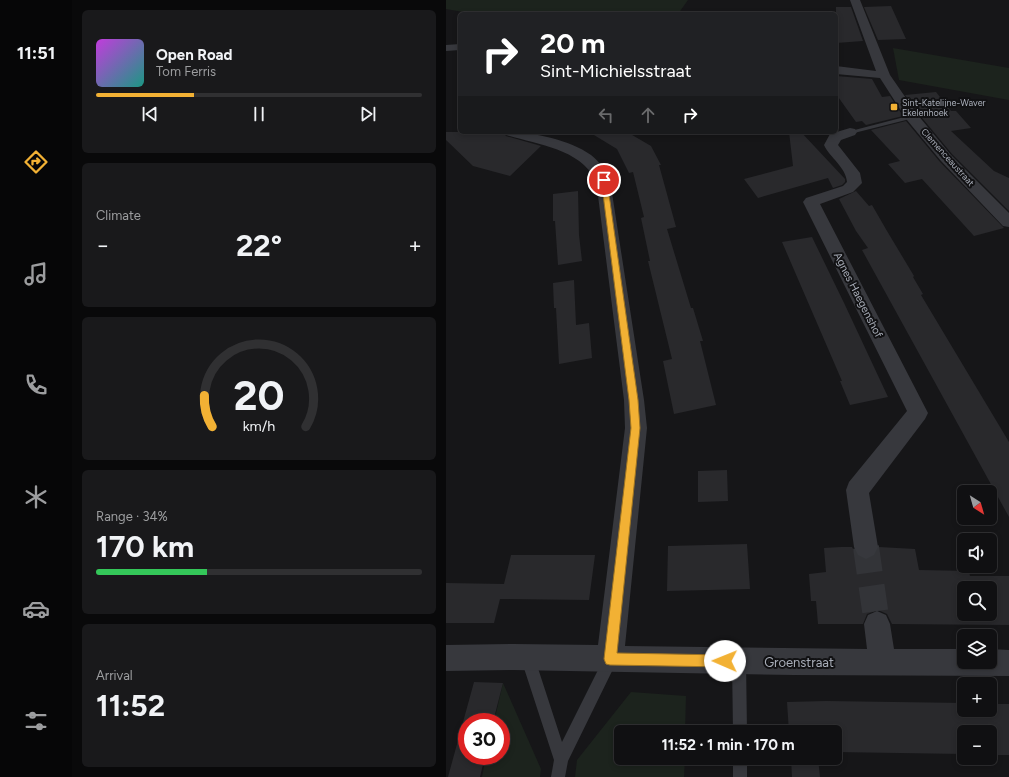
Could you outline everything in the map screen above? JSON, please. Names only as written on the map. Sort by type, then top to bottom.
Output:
[{"type":"street","name":"Clemenceaustraat","points":[[855,0],[884,76],[912,117],[946,158],[1009,222]]},
{"type":"street","points":[[446,48],[458,48]]},
{"type":"street","points":[[838,70],[884,76]]},
{"type":"street","name":"Agnes Haegenshof","points":[[850,132],[835,137],[831,145],[833,151],[852,172],[855,178],[855,183],[848,189],[811,202],[918,414],[857,490],[866,547]]},
{"type":"street","points":[[518,134],[574,150],[590,160],[604,180],[633,393],[636,428],[610,659]]},
{"type":"street","points":[[877,624],[882,662]]},
{"type":"street","name":"Groenstraat","points":[[446,658],[1009,663]]},
{"type":"lane","name":"Agnes Haegenshof","points":[[850,132],[912,117]]},
{"type":"lane","points":[[528,658],[560,760]]},
{"type":"lane","points":[[558,777],[560,760],[610,659]]},
{"type":"lane","points":[[739,661],[740,725]]},
{"type":"lane","points":[[740,765],[740,777]]},
{"type":"shaded area","points":[[446,0],[688,0],[679,12],[463,12],[446,9]]},
{"type":"shaded area","points":[[893,48],[1009,68],[1009,100],[899,80]]},
{"type":"shaded area","points":[[503,683],[541,769],[540,777],[482,777],[484,765],[510,765],[510,713],[496,713]]},
{"type":"shaded area","points":[[631,692],[686,696],[685,725],[614,725],[614,765],[685,765],[684,777],[575,777],[577,760]]},
{"type":"building","points":[[891,6],[906,39],[878,40],[864,7]]},
{"type":"building","points":[[836,7],[851,7],[863,41],[838,43],[838,12],[836,12]]},
{"type":"building","points":[[838,76],[872,79],[882,97],[890,96],[903,116],[866,125],[862,121],[856,122],[838,97]]},
{"type":"building","points":[[936,92],[951,111],[956,111],[971,128],[951,131],[994,171],[1009,178],[1009,211],[952,154],[905,95]]},
{"type":"building","points":[[906,121],[940,162],[1004,228],[974,236],[922,179],[905,183],[888,164],[900,161],[871,130]]},
{"type":"building","points":[[446,132],[458,132],[458,134],[504,134],[506,136],[541,146],[510,176],[473,166],[446,140]]},
{"type":"building","points":[[592,134],[630,134],[651,146],[661,165],[659,165],[676,227],[667,229],[691,308],[693,308],[703,341],[700,341],[716,405],[674,414],[663,361],[672,359],[648,261],[650,261],[641,218],[644,217],[633,172],[629,173],[617,149]]},
{"type":"building","points":[[789,134],[803,134],[845,179],[845,182],[842,185],[833,188],[828,178],[758,198],[744,179],[793,166]]},
{"type":"building","points":[[578,191],[579,235],[582,261],[558,265],[555,221],[553,221],[553,194]]},
{"type":"building","points":[[856,191],[869,206],[872,205],[914,276],[913,277],[923,294],[921,295],[1009,442],[1009,517],[997,495],[997,485],[991,485],[862,250],[868,248],[856,231],[839,199]]},
{"type":"building","points":[[812,237],[888,397],[850,405],[840,381],[842,381],[782,242]]},
{"type":"building","points":[[574,280],[576,325],[589,323],[592,358],[559,364],[553,283]]},
{"type":"building","points":[[727,470],[728,501],[698,502],[698,471]]},
{"type":"building","points":[[747,544],[750,589],[667,591],[668,546]]},
{"type":"building","points":[[852,547],[857,556],[865,560],[875,556],[879,547],[915,549],[919,570],[957,571],[957,573],[969,573],[970,576],[1009,576],[1009,625],[892,624],[887,614],[878,610],[867,614],[863,624],[818,624],[816,601],[811,601],[809,574],[826,572],[824,548]]},
{"type":"building","points":[[511,555],[595,555],[589,600],[500,599],[494,623],[446,623],[446,583],[504,584]]},
{"type":"building","points":[[474,682],[503,683],[495,713],[466,713]]},
{"type":"building","points":[[826,701],[957,703],[957,717],[997,717],[997,704],[1009,704],[1009,755],[997,755],[997,725],[957,725],[957,754],[842,752],[842,725],[789,725],[787,702]]},
{"type":"building","points":[[458,740],[458,765],[483,765],[480,777],[448,777]]},
{"type":"building","points":[[791,765],[819,765],[820,777],[792,777]]},
{"type":"tunnel","points":[[866,547],[877,624]]},
{"type":"place","name":"Sint-Katelijne-Waver Ekelenhoek","points":[[894,107]]},
{"type":"route","points":[[604,180],[634,400],[636,428],[610,659],[725,661]]}]
